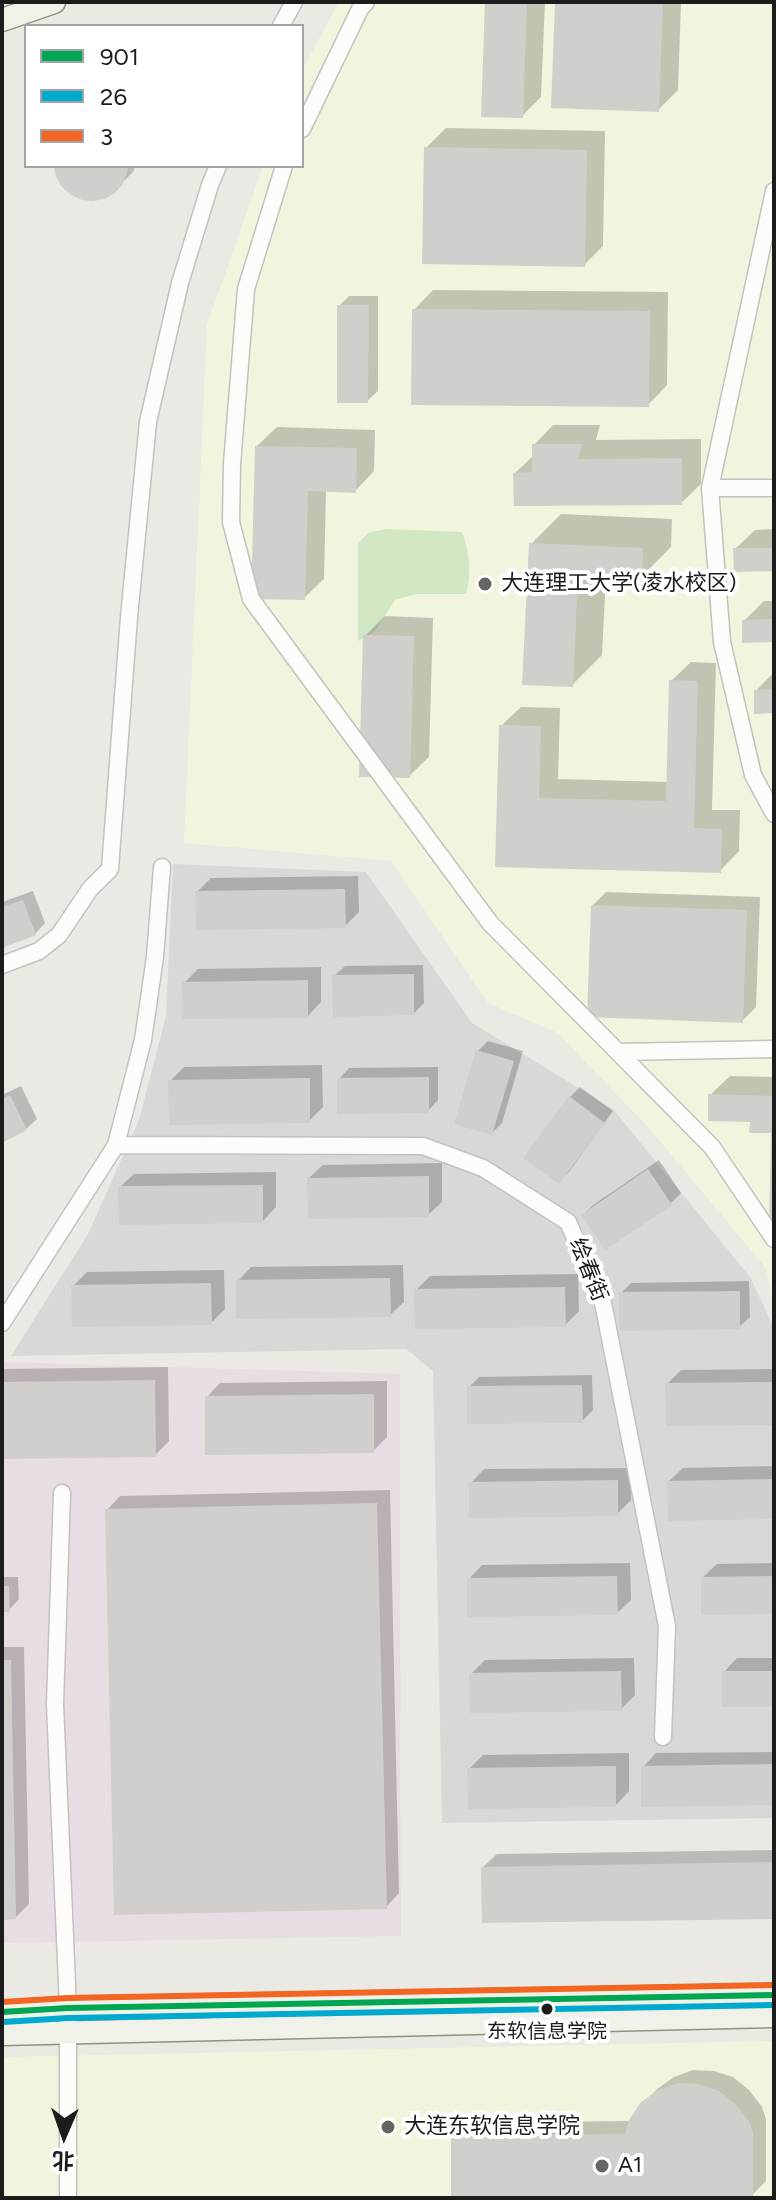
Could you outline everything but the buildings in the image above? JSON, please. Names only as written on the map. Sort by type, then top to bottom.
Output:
[{"type":"main road","points":[[2,20],[54,2]]},
{"type":"main road","points":[[2,2012],[68,2008],[774,1995]]},
{"type":"main road","points":[[2,2034],[774,2016]]},
{"type":"street","points":[[282,24],[294,2]]},
{"type":"street","points":[[304,125],[366,2]]},
{"type":"street","points":[[2,965],[39,951],[59,935],[90,889],[110,869],[129,617],[148,422],[180,283],[217,168]]},
{"type":"street","points":[[283,168],[246,289],[233,448],[231,522],[251,599],[490,923],[712,1147],[774,1239]]},
{"type":"street","points":[[774,191],[710,488],[722,642],[753,775],[774,814]]},
{"type":"street","points":[[710,488],[774,488]]},
{"type":"street","points":[[2,1323],[116,1145],[143,1040],[155,957],[162,867]]},
{"type":"street","points":[[618,1052],[774,1049]]},
{"type":"street","name":"绘春街","points":[[116,1145],[423,1146],[483,1168],[568,1222],[603,1303],[667,1626],[663,1737]]},
{"type":"street","points":[[62,1493],[55,1704],[68,2008],[68,2198]]},
{"type":"shaded area","name":"大连理工大学(凌水校区)","points":[[339,2],[774,2],[774,1309],[766,1268],[648,1127],[558,1033],[488,1003],[391,861],[184,843],[207,325],[262,168],[304,168],[304,66]]},
{"type":"shaded area","points":[[173,864],[366,872],[472,1023],[613,1109],[750,1277],[774,1328],[774,1818],[442,1823],[433,1371],[406,1349],[11,1356],[88,1234],[139,1120],[166,1016]]},
{"type":"shaded area","points":[[2,1362],[400,1374],[401,1936],[2,1943]]},
{"type":"shaded area","name":"大连东软信息学院","points":[[774,2041],[774,2198],[2,2198],[2,2057]]},
{"type":"green space","points":[[386,529],[462,532],[469,562],[466,594],[417,594],[395,600],[375,631],[358,641],[358,544],[368,533]]},
{"type":"transit line","name":"3","points":[[2,2002],[68,1998],[774,1985]]},
{"type":"transit line","name":"901","points":[[2,2012],[68,2008],[774,1995]]},
{"type":"transit line","name":"26","points":[[3,2022],[68,2018],[774,2005]]},
{"type":"place","name":"大连理工大学(凌水校区)","points":[[485,584]]},
{"type":"place","name":"东软信息学院","points":[[547,2009]]},
{"type":"place","name":"大连东软信息学院","points":[[388,2127]]},
{"type":"place","name":"A1","points":[[602,2166]]}]
